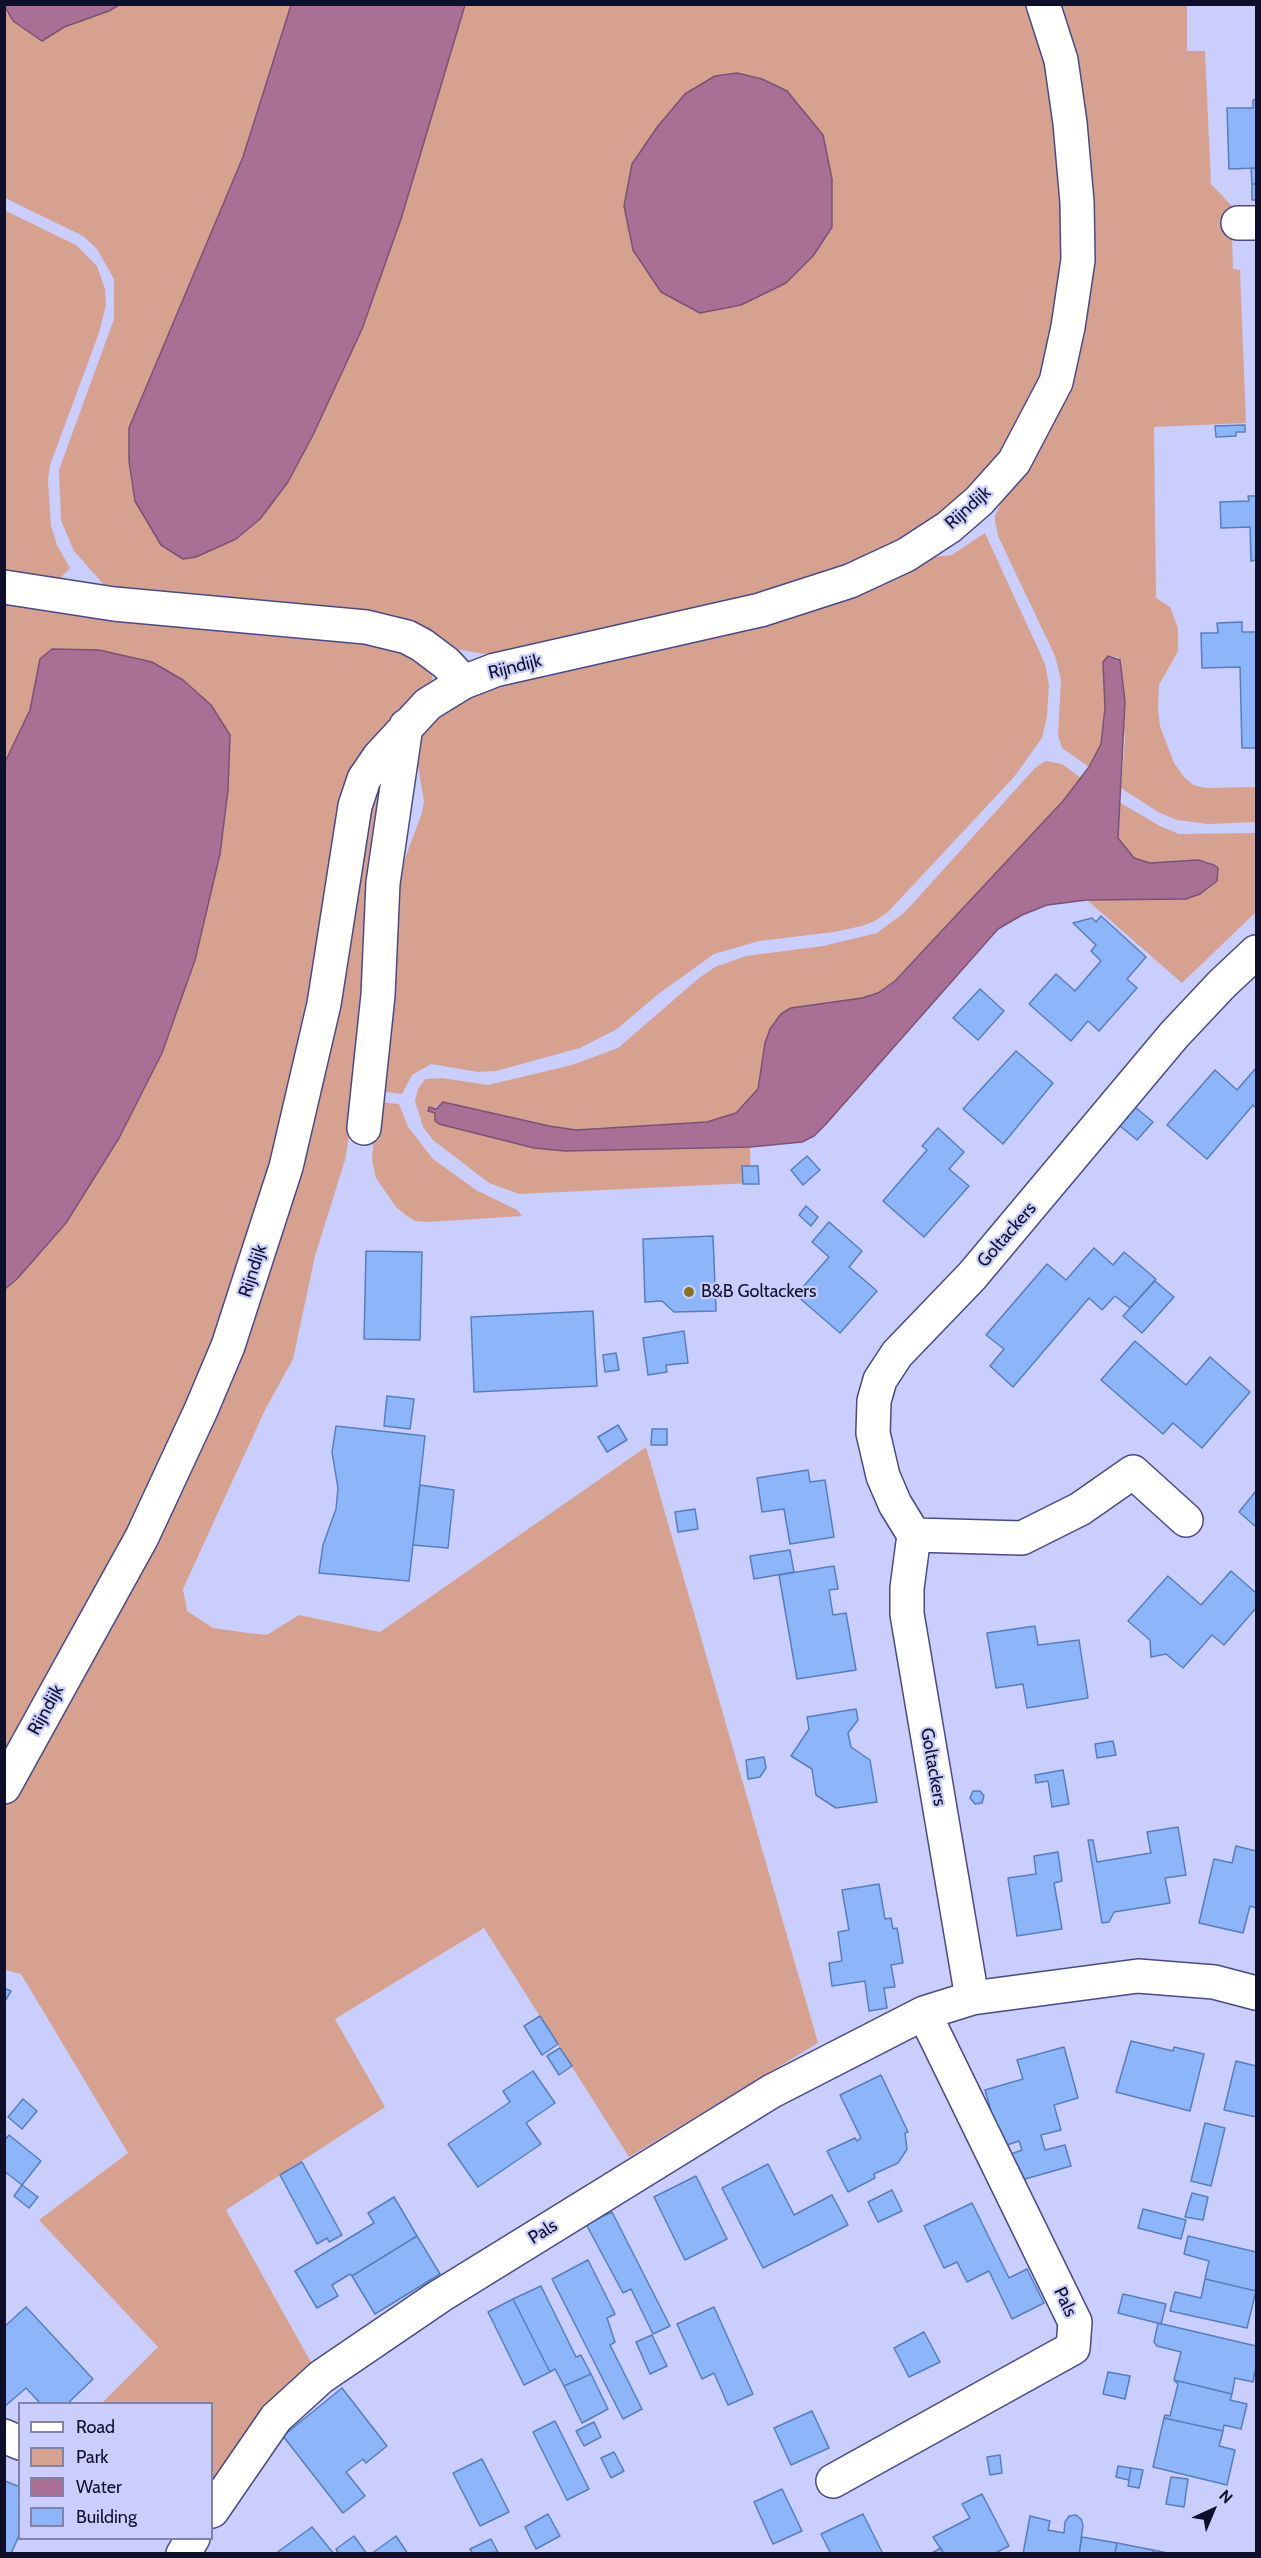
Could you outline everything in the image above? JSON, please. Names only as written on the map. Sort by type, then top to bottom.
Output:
[{"type":"street","name":"Rijndijk","points":[[4,1787],[142,1537],[228,1346],[286,1167],[324,1004],[355,806],[364,779],[379,757],[428,704],[464,682],[495,670],[760,610],[850,581],[906,555],[949,527],[979,501],[1014,462],[1056,382],[1068,327],[1078,260],[1077,202],[1070,123],[1061,60],[1044,4]]},
{"type":"street","name":"Rijndijk","points":[[4,587],[114,604],[366,627],[407,637],[422,645],[446,663],[464,682]]},
{"type":"street","points":[[364,1128],[378,996],[383,883],[406,726]]},
{"type":"street","name":"Goltackers","points":[[972,1998],[908,1614],[907,1588],[914,1535],[888,1490],[873,1433],[874,1401],[880,1380],[897,1354],[972,1276],[1174,1035],[1252,964]]},
{"type":"street","points":[[914,1535],[1023,1538],[1080,1509],[1133,1472],[1186,1520]]},
{"type":"street","name":"Pals","points":[[213,2510],[276,2418],[321,2377],[440,2296],[772,2091],[924,2013],[972,1998],[1138,1976],[1214,1982],[1257,1993]]},
{"type":"street","name":"Pals","points":[[833,2481],[1073,2348],[1076,2322],[924,2013]]},
{"type":"street","points":[[4,2436],[18,2442]]},
{"type":"street","points":[[183,2553],[192,2540]]},
{"type":"green space","points":[[119,5],[291,5],[243,157],[260,519],[288,482],[362,329],[401,219],[465,5],[1030,5],[1047,69],[1058,124],[1063,245],[1049,348],[1030,400],[1009,443],[983,479],[951,508],[861,563],[782,590],[496,656],[106,587],[74,551],[61,521],[59,470],[114,319],[114,279],[97,249],[83,236],[5,198],[4,6],[13,21],[42,41],[64,27],[109,11]]},
{"type":"green space","points":[[1054,5],[1187,5],[1187,51],[1205,51],[1211,184],[1231,205],[1233,269],[1240,270],[1246,423],[1154,427],[1156,598],[1170,607],[1178,628],[1178,651],[1159,685],[1158,708],[1160,726],[1174,763],[1184,777],[1193,785],[1206,788],[1256,787],[1256,822],[1208,824],[1177,820],[1158,812],[1121,788],[1125,738],[1118,657],[1108,656],[1101,744],[1089,767],[1062,748],[1058,735],[1061,680],[1055,656],[998,536],[995,516],[1075,344]]},
{"type":"green space","points":[[4,210],[76,245],[97,266],[105,289],[106,305],[99,333],[50,465],[48,481],[51,526],[57,545],[70,568],[53,586],[5,578]]},
{"type":"green space","points":[[985,533],[1045,664],[1049,685],[1047,717],[1042,738],[1014,777],[888,912],[862,926],[834,932],[759,941],[714,954],[657,995],[617,1029],[580,1048],[496,1071],[478,1072],[431,1064],[412,1075],[402,1094],[378,1091],[394,888],[422,813],[424,802],[416,754],[418,739],[425,725],[466,695],[915,559],[952,555]]},
{"type":"green space","points":[[5,597],[351,633],[431,663],[433,682],[365,751],[348,776],[310,1002],[277,1150],[206,1364],[176,1439],[5,1767],[5,1289],[17,1279],[66,1223],[119,1138],[162,1053],[195,960],[220,854],[228,790],[230,735],[211,705],[152,662],[138,660],[30,710],[5,762]]},
{"type":"green space","points":[[1045,761],[1062,764],[1081,778],[1063,801],[895,981],[878,993],[862,998],[791,1008],[781,1014],[758,1089],[736,1113],[707,1122],[576,1130],[443,1102],[428,1112],[436,1113],[439,1124],[534,1148],[565,1151],[750,1147],[751,1183],[519,1194],[489,1183],[433,1140],[423,1127],[415,1101],[418,1089],[425,1079],[442,1078],[488,1085],[572,1065],[618,1048],[699,978],[715,967],[746,956],[823,946],[877,933],[905,912],[1035,768]]},
{"type":"green space","points":[[377,785],[382,786],[368,1025],[345,1160],[315,1256],[293,1359],[265,1410],[183,1589],[187,1611],[213,1628],[248,1633],[267,1635],[299,1615],[380,1632],[646,1447],[818,2043],[629,2157],[484,1928],[335,2019],[385,2107],[226,2210],[312,2364],[283,2388],[264,2410],[213,2486],[213,2402],[103,2402],[158,2347],[39,2220],[128,2153],[21,1974],[5,1970],[5,1807],[238,1349],[357,846]]},
{"type":"green space","points":[[1119,802],[1160,826],[1179,834],[1256,833],[1256,912],[1182,983],[1087,900],[1147,900],[1200,894],[1217,881],[1218,868],[1209,862],[1198,860],[1150,863],[1134,858],[1118,838]]},
{"type":"green space","points":[[377,1102],[399,1104],[408,1127],[433,1159],[476,1190],[517,1210],[522,1216],[428,1222],[415,1221],[407,1216],[396,1207],[376,1178],[372,1160]]},
{"type":"water","points":[[4,5],[119,5],[109,11],[64,27],[42,41],[13,21]]},
{"type":"water","points":[[291,5],[465,5],[401,219],[362,329],[313,435],[288,482],[260,519],[236,539],[196,557],[183,559],[161,545],[135,501],[129,461],[129,428],[243,157]]},
{"type":"water","points":[[737,73],[762,79],[787,91],[823,135],[832,179],[832,227],[813,256],[786,283],[741,305],[700,313],[661,292],[633,250],[624,206],[632,164],[658,126],[685,94],[715,76]]},
{"type":"water","points":[[52,649],[99,650],[152,662],[183,680],[211,705],[230,735],[228,790],[220,854],[195,960],[162,1053],[119,1138],[66,1223],[17,1279],[5,1289],[5,762],[30,710],[40,659]]},
{"type":"water","points":[[1108,656],[1120,660],[1125,701],[1118,838],[1134,858],[1150,863],[1198,860],[1214,865],[1218,868],[1217,881],[1200,894],[1186,899],[1087,900],[1047,905],[1022,915],[998,929],[826,1124],[814,1136],[802,1142],[750,1147],[565,1151],[534,1148],[439,1124],[435,1121],[435,1113],[428,1111],[429,1107],[436,1109],[443,1102],[576,1130],[707,1122],[736,1113],[758,1089],[765,1043],[770,1029],[781,1014],[791,1008],[862,998],[878,993],[895,981],[1063,801],[1089,767],[1101,744],[1105,708],[1103,662]]},
{"type":"building","points":[[1256,99],[1256,168],[1229,169],[1227,108],[1253,108],[1253,100]]},
{"type":"building","points":[[1251,168],[1256,168],[1256,184],[1252,184]]},
{"type":"building","points":[[1252,184],[1256,184],[1256,200],[1252,200]]},
{"type":"building","points":[[1245,425],[1245,432],[1236,432],[1236,436],[1216,437],[1215,426]]},
{"type":"building","points":[[1248,496],[1256,496],[1256,560],[1251,561],[1250,527],[1221,528],[1220,502],[1249,501]]},
{"type":"building","points":[[1242,622],[1242,632],[1256,632],[1256,748],[1242,748],[1240,667],[1202,668],[1201,633],[1218,633],[1217,623]]},
{"type":"building","points":[[1101,916],[1146,957],[1127,979],[1137,988],[1099,1031],[1088,1021],[1071,1041],[1029,1004],[1056,974],[1075,991],[1101,961],[1091,951],[1096,945],[1073,923],[1092,918],[1096,922]]},
{"type":"building","points":[[980,989],[1004,1011],[978,1040],[953,1018]]},
{"type":"building","points":[[1016,1051],[1053,1083],[1003,1144],[963,1109]]},
{"type":"building","points":[[1256,1068],[1256,1108],[1253,1105],[1207,1159],[1167,1125],[1215,1070],[1237,1090]]},
{"type":"building","points":[[1135,1107],[1153,1122],[1137,1140],[1119,1125]]},
{"type":"building","points":[[938,1128],[964,1152],[949,1169],[969,1186],[924,1237],[883,1201],[927,1150],[922,1146]]},
{"type":"building","points":[[807,1156],[820,1170],[803,1185],[791,1170]]},
{"type":"building","points":[[742,1166],[758,1166],[759,1184],[743,1184]]},
{"type":"building","points":[[806,1206],[818,1217],[811,1226],[799,1215]]},
{"type":"building","points":[[829,1222],[862,1251],[849,1267],[877,1291],[840,1333],[796,1295],[829,1257],[812,1242]]},
{"type":"building","points":[[713,1236],[716,1311],[674,1312],[662,1301],[645,1302],[643,1239]]},
{"type":"building","points":[[1094,1248],[1113,1265],[1124,1252],[1156,1279],[1130,1308],[1115,1296],[1102,1310],[1089,1298],[1013,1387],[990,1366],[1004,1349],[986,1335],[1047,1264],[1066,1280]]},
{"type":"building","points":[[366,1251],[422,1252],[420,1340],[364,1339]]},
{"type":"building","points":[[1155,1281],[1174,1297],[1142,1333],[1123,1316]]},
{"type":"building","points":[[593,1311],[597,1386],[474,1392],[471,1317]]},
{"type":"building","points":[[684,1331],[688,1363],[666,1365],[667,1372],[648,1375],[643,1338]]},
{"type":"building","points":[[1135,1341],[1186,1385],[1210,1357],[1250,1392],[1202,1448],[1173,1423],[1163,1434],[1101,1380]]},
{"type":"building","points":[[616,1353],[619,1370],[605,1372],[603,1355]]},
{"type":"building","points":[[387,1396],[414,1399],[410,1429],[384,1426]]},
{"type":"building","points":[[618,1425],[627,1440],[607,1452],[598,1437]]},
{"type":"building","points":[[336,1426],[425,1436],[409,1581],[319,1573],[323,1545],[336,1509],[338,1488],[332,1452]]},
{"type":"building","points":[[652,1429],[667,1429],[667,1445],[651,1445]]},
{"type":"building","points":[[808,1470],[810,1482],[825,1480],[834,1537],[790,1544],[784,1509],[762,1512],[757,1478]]},
{"type":"building","points":[[420,1485],[454,1490],[448,1548],[413,1545]]},
{"type":"building","points":[[1256,1491],[1256,1527],[1239,1512]]},
{"type":"building","points":[[695,1509],[698,1529],[678,1532],[675,1512]]},
{"type":"building","points":[[790,1550],[794,1572],[754,1579],[750,1556]]},
{"type":"building","points":[[834,1566],[838,1589],[829,1590],[833,1615],[846,1613],[856,1670],[797,1679],[779,1575]]},
{"type":"building","points":[[1231,1571],[1256,1593],[1256,1608],[1224,1645],[1212,1635],[1183,1668],[1166,1654],[1151,1657],[1150,1640],[1128,1621],[1168,1576],[1201,1605]]},
{"type":"building","points":[[1035,1626],[1038,1645],[1079,1640],[1088,1698],[1027,1708],[1023,1684],[996,1688],[987,1633]]},
{"type":"building","points":[[856,1709],[858,1720],[848,1733],[851,1747],[870,1760],[877,1802],[836,1808],[816,1795],[812,1769],[791,1756],[809,1729],[807,1717]]},
{"type":"building","points":[[1113,1741],[1116,1755],[1097,1758],[1095,1744]]},
{"type":"building","points":[[764,1757],[766,1768],[760,1777],[748,1779],[746,1760]]},
{"type":"building","points":[[1063,1770],[1069,1804],[1052,1807],[1048,1781],[1036,1783],[1035,1775]]},
{"type":"building","points":[[973,1791],[980,1791],[984,1796],[982,1803],[975,1804],[970,1798]]},
{"type":"building","points":[[1178,1827],[1186,1875],[1165,1878],[1170,1903],[1114,1912],[1109,1922],[1102,1923],[1088,1840],[1093,1840],[1097,1862],[1151,1853],[1147,1832]]},
{"type":"building","points":[[1236,1846],[1256,1851],[1256,1908],[1250,1906],[1243,1933],[1199,1923],[1214,1859],[1232,1863]]},
{"type":"building","points":[[1058,1852],[1062,1881],[1054,1883],[1062,1929],[1017,1936],[1008,1878],[1036,1874],[1034,1856]]},
{"type":"building","points":[[879,1884],[885,1919],[891,1918],[893,1929],[897,1928],[903,1963],[891,1965],[895,1987],[884,1988],[887,2008],[869,2011],[865,1981],[832,1986],[829,1963],[842,1961],[838,1932],[849,1930],[842,1890]]},
{"type":"building","points":[[4,1988],[11,1991],[4,2003]]},
{"type":"building","points":[[540,2016],[558,2044],[542,2055],[524,2026]]},
{"type":"building","points":[[1131,2041],[1173,2051],[1174,2047],[1204,2054],[1190,2111],[1116,2092]]},
{"type":"building","points":[[1064,2047],[1078,2098],[1054,2105],[1061,2130],[1041,2135],[1045,2150],[1065,2145],[1071,2166],[1018,2181],[1011,2154],[1022,2150],[1019,2141],[1001,2147],[985,2090],[1023,2079],[1017,2060]]},
{"type":"building","points":[[560,2048],[572,2066],[559,2075],[547,2056]]},
{"type":"building","points":[[1236,2061],[1256,2066],[1256,2117],[1224,2110]]},
{"type":"building","points":[[533,2071],[555,2103],[526,2123],[541,2144],[478,2187],[448,2144],[510,2102],[503,2091]]},
{"type":"building","points":[[881,2075],[908,2132],[905,2133],[907,2149],[898,2163],[874,2174],[875,2178],[848,2192],[827,2151],[855,2138],[857,2141],[861,2138],[840,2095]]},
{"type":"building","points":[[23,2099],[37,2111],[22,2129],[8,2117]]},
{"type":"building","points":[[1205,2123],[1225,2128],[1211,2186],[1191,2181]]},
{"type":"building","points":[[9,2135],[41,2161],[22,2185],[4,2171],[4,2141]]},
{"type":"building","points":[[302,2162],[342,2235],[329,2242],[327,2238],[317,2244],[280,2175]]},
{"type":"building","points":[[768,2164],[794,2215],[832,2195],[848,2225],[763,2268],[722,2188]]},
{"type":"building","points":[[696,2176],[727,2239],[685,2260],[654,2197]]},
{"type":"building","points":[[22,2185],[38,2197],[29,2208],[14,2196]]},
{"type":"building","points":[[892,2190],[902,2211],[878,2222],[868,2202]]},
{"type":"building","points":[[1192,2193],[1208,2197],[1203,2220],[1185,2217]]},
{"type":"building","points":[[394,2197],[417,2236],[352,2276],[350,2274],[332,2285],[338,2296],[317,2308],[295,2271],[374,2223],[368,2213]]},
{"type":"building","points":[[972,2203],[1009,2278],[1027,2269],[1044,2303],[1012,2319],[989,2271],[967,2282],[957,2262],[944,2268],[924,2226]]},
{"type":"building","points":[[1143,2209],[1186,2220],[1181,2239],[1138,2228]]},
{"type":"building","points":[[612,2212],[670,2326],[653,2334],[631,2289],[623,2293],[586,2224]]},
{"type":"building","points":[[417,2236],[440,2274],[375,2314],[352,2276]]},
{"type":"building","points":[[1188,2236],[1256,2252],[1256,2291],[1205,2279],[1209,2261],[1184,2254]]},
{"type":"building","points":[[588,2260],[615,2314],[607,2318],[615,2342],[610,2345],[642,2409],[623,2419],[552,2279]]},
{"type":"building","points":[[1205,2279],[1256,2291],[1247,2328],[1170,2311],[1175,2292],[1201,2298]]},
{"type":"building","points":[[541,2286],[576,2357],[581,2355],[591,2374],[564,2386],[555,2369],[550,2372],[513,2299]]},
{"type":"building","points":[[1123,2294],[1166,2304],[1161,2324],[1118,2313]]},
{"type":"building","points":[[513,2299],[550,2372],[524,2385],[488,2312]]},
{"type":"building","points":[[26,2307],[93,2379],[69,2402],[39,2402],[26,2388],[4,2407],[4,2327]]},
{"type":"building","points":[[714,2307],[753,2394],[728,2405],[714,2373],[702,2379],[677,2324]]},
{"type":"building","points":[[1158,2323],[1256,2346],[1253,2382],[1235,2378],[1232,2394],[1174,2380],[1181,2352],[1157,2346],[1154,2342]]},
{"type":"building","points":[[924,2332],[940,2362],[909,2377],[894,2348]]},
{"type":"building","points":[[652,2335],[667,2366],[650,2374],[636,2342]]},
{"type":"building","points":[[1108,2372],[1130,2376],[1125,2399],[1103,2394]]},
{"type":"building","points":[[591,2374],[608,2409],[582,2423],[564,2386]]},
{"type":"building","points":[[1174,2380],[1232,2394],[1230,2400],[1247,2404],[1241,2429],[1224,2425],[1223,2431],[1164,2418],[1165,2415],[1170,2416],[1178,2384]]},
{"type":"building","points":[[342,2388],[387,2446],[366,2463],[363,2459],[346,2472],[365,2496],[343,2513],[283,2436]]},
{"type":"building","points":[[812,2411],[829,2448],[791,2465],[774,2428]]},
{"type":"building","points":[[1164,2418],[1223,2431],[1219,2446],[1235,2450],[1227,2485],[1153,2467]]},
{"type":"building","points":[[555,2421],[589,2489],[567,2500],[533,2432]]},
{"type":"building","points":[[594,2422],[601,2437],[584,2446],[576,2431]]},
{"type":"building","points":[[614,2452],[624,2471],[611,2478],[601,2458]]},
{"type":"building","points":[[1000,2455],[1002,2473],[990,2475],[987,2457]]},
{"type":"building","points":[[482,2459],[509,2512],[480,2526],[453,2473]]},
{"type":"building","points":[[1118,2466],[1131,2468],[1129,2480],[1116,2477]]},
{"type":"building","points":[[1131,2468],[1143,2470],[1139,2488],[1128,2486]]},
{"type":"building","points":[[1171,2477],[1188,2479],[1184,2507],[1166,2504]]},
{"type":"building","points":[[5,2481],[18,2486],[18,2538],[11,2554],[4,2553]]},
{"type":"building","points":[[782,2489],[802,2531],[773,2544],[754,2502]]},
{"type":"building","points":[[982,2494],[1009,2546],[993,2554],[944,2554],[933,2537],[970,2518],[962,2504]]},
{"type":"building","points":[[548,2514],[560,2536],[536,2549],[525,2527]]},
{"type":"building","points":[[863,2514],[883,2554],[831,2554],[821,2534]]},
{"type":"building","points":[[1076,2515],[1081,2519],[1083,2525],[1079,2554],[1023,2554],[1030,2516],[1050,2521],[1048,2530],[1064,2533],[1065,2522],[1069,2516]]},
{"type":"building","points":[[312,2527],[334,2554],[275,2554]]},
{"type":"building","points":[[354,2536],[367,2554],[339,2554],[336,2549]]},
{"type":"building","points":[[396,2536],[408,2554],[371,2554]]},
{"type":"building","points":[[1082,2537],[1117,2543],[1115,2554],[1079,2554]]},
{"type":"building","points":[[491,2539],[498,2552],[473,2554],[470,2549]]},
{"type":"building","points":[[1117,2543],[1153,2550],[1153,2554],[1115,2554]]},
{"type":"building","points":[[941,2548],[944,2554],[930,2554],[939,2549]]},
{"type":"building","points":[[1153,2550],[1172,2554],[1153,2554]]},
{"type":"place","name":"B&B Goltackers","points":[[689,1292]]}]
